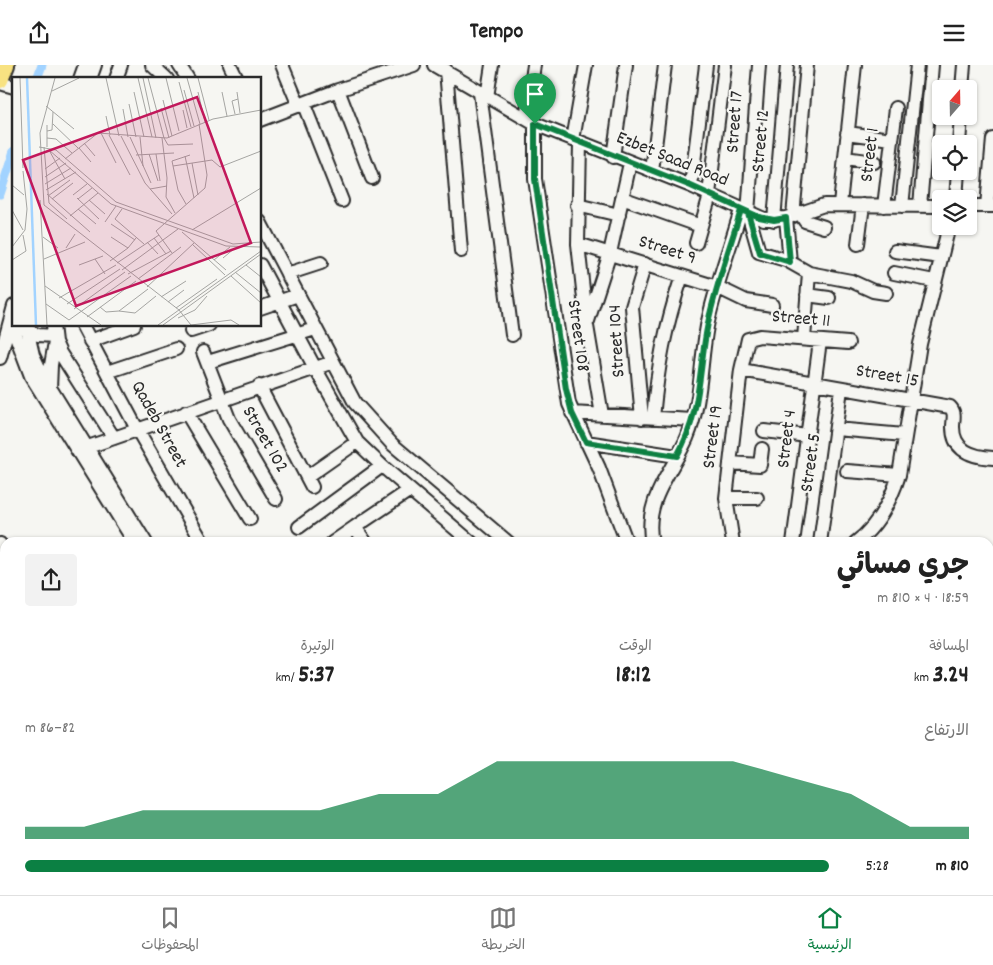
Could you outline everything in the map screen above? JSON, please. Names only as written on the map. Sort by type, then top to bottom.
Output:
[{"type":"main road","points":[[4,83],[6,65]]},
{"type":"street","points":[[81,77],[85,65]]},
{"type":"street","points":[[91,77],[95,65]]},
{"type":"street","points":[[117,77],[121,65]]},
{"type":"street","points":[[152,65],[165,77]]},
{"type":"street","points":[[179,65],[187,77]]},
{"type":"street","points":[[230,65],[236,77]]},
{"type":"street","points":[[282,65],[302,105],[342,201]]},
{"type":"street","points":[[261,121],[338,90],[414,65]]},
{"type":"street","points":[[492,65],[484,95],[512,335]]},
{"type":"street","name":"Street 108","points":[[534,65],[531,121],[535,179],[563,371],[572,413],[599,468],[625,537]]},
{"type":"street","points":[[586,65],[577,142],[578,243],[587,325],[602,415]]},
{"type":"street","points":[[613,157],[626,65]]},
{"type":"street","points":[[652,171],[665,65]]},
{"type":"street","points":[[691,186],[706,65]]},
{"type":"street","points":[[696,243],[709,195],[725,65]]},
{"type":"street","name":"Street 17","points":[[745,211],[759,65]]},
{"type":"street","name":"Street 12","points":[[788,65],[788,217]]},
{"type":"street","points":[[790,262],[788,217],[807,65]]},
{"type":"street","points":[[840,204],[855,65]]},
{"type":"street","points":[[902,206],[917,65]]},
{"type":"street","points":[[920,206],[932,65]]},
{"type":"street","points":[[963,80],[964,65]]},
{"type":"street","points":[[440,68],[461,251]]},
{"type":"street","name":"Ezbet Saad Road","points":[[440,68],[531,121],[577,142],[691,186],[764,219],[788,217]]},
{"type":"street","points":[[338,90],[372,178]]},
{"type":"street","name":"Street 1","points":[[884,206],[896,108]]},
{"type":"street","points":[[848,133],[892,139]]},
{"type":"street","points":[[977,206],[990,206],[993,139]]},
{"type":"street","points":[[845,158],[874,161]]},
{"type":"street","points":[[587,325],[610,253],[630,163]]},
{"type":"street","points":[[622,198],[701,227]]},
{"type":"street","points":[[788,217],[816,206],[840,204],[932,206]]},
{"type":"street","points":[[578,205],[619,215]]},
{"type":"street","points":[[858,243],[863,205]]},
{"type":"street","points":[[745,211],[760,253],[790,262],[809,273],[851,281],[873,291],[886,293]]},
{"type":"street","points":[[651,537],[650,526],[652,505],[657,491],[677,456],[693,420],[699,392],[708,325],[718,287],[745,211]]},
{"type":"street","points":[[788,217],[824,227]]},
{"type":"street","points":[[261,224],[355,403],[370,422],[392,444],[502,537]]},
{"type":"street","points":[[862,537],[882,511],[899,475],[910,400],[934,281],[947,235]]},
{"type":"street","name":"Street 9","points":[[578,243],[718,287],[746,301],[772,305]]},
{"type":"street","points":[[895,251],[941,257]]},
{"type":"street","points":[[287,274],[320,263]]},
{"type":"street","name":"Street 104","points":[[645,264],[632,307],[648,418]]},
{"type":"street","points":[[261,267],[296,334],[357,442],[382,466],[465,537]]},
{"type":"street","points":[[804,339],[809,273]]},
{"type":"street","points":[[894,273],[934,281]]},
{"type":"street","points":[[648,418],[661,349],[682,276]]},
{"type":"street","points":[[261,307],[298,295]]},
{"type":"street","points":[[807,295],[829,298]]},
{"type":"street","points":[[18,326],[38,335],[54,334]]},
{"type":"street","points":[[0,358],[18,326]]},
{"type":"street","points":[[18,326],[50,389],[88,447],[142,537]]},
{"type":"street","points":[[18,326],[16,341],[31,376],[128,537]]},
{"type":"street","name":"Qadeb Street","points":[[82,326],[137,429],[200,537]]},
{"type":"street","points":[[90,341],[131,326]]},
{"type":"street","points":[[191,331],[205,326]]},
{"type":"street","points":[[296,334],[315,329]]},
{"type":"street","points":[[50,389],[50,365],[54,334]]},
{"type":"street","points":[[54,334],[114,438]]},
{"type":"street","name":"Street 102","points":[[276,499],[229,419],[206,357],[296,334]]},
{"type":"street","name":"Street 11","points":[[750,337],[760,335],[848,343]]},
{"type":"street","name":"Street 19","points":[[732,537],[726,498],[741,370],[747,342],[750,337]]},
{"type":"street","name":"Street 4","points":[[795,537],[820,341]]},
{"type":"street","points":[[107,372],[176,349]]},
{"type":"street","points":[[88,447],[259,386],[333,362]]},
{"type":"street","name":"Street 15","points":[[741,370],[950,407],[954,413],[954,434],[960,446],[976,457],[993,458]]},
{"type":"street","points":[[259,386],[309,482],[357,442]]},
{"type":"street","name":"Street 5","points":[[821,537],[842,389]]},
{"type":"street","points":[[186,412],[250,519]]},
{"type":"street","points":[[572,413],[693,420]]},
{"type":"street","points":[[836,429],[904,435]]},
{"type":"street","points":[[764,431],[808,435]]},
{"type":"street","points":[[586,442],[677,456]]},
{"type":"street","points":[[730,463],[760,465],[762,449]]},
{"type":"street","points":[[299,527],[382,466]]},
{"type":"street","points":[[847,471],[899,475]]},
{"type":"street","points":[[341,537],[410,490]]},
{"type":"street","points":[[726,498],[757,498]]},
{"type":"street","points":[[355,527],[362,537]]},
{"type":"waterway","points":[[38,77],[42,65]]},
{"type":"waterway","points":[[0,194],[12,157]]},
{"type":"route","points":[[535,124],[613,157],[691,186],[764,219],[786,218],[790,262],[759,252],[748,213],[741,210],[710,313],[705,337],[702,378],[697,406],[690,430],[677,456],[586,442],[572,413],[566,389],[535,179],[535,124]]}]
